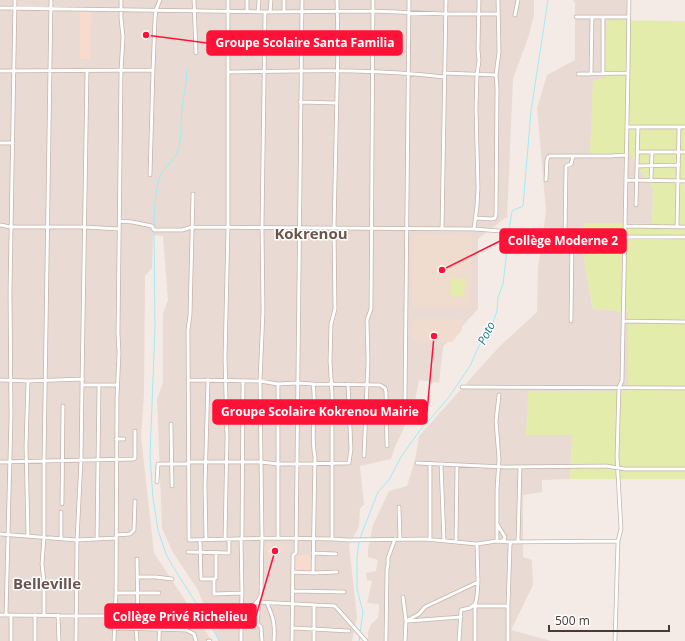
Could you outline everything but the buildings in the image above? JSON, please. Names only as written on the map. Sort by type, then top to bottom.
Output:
[{"type":"street","points":[[6,615],[10,462],[10,291],[15,0]]},
{"type":"street","points":[[44,615],[44,582],[42,564],[44,537],[51,0]]},
{"type":"street","points":[[114,641],[116,593],[117,385],[120,353],[118,333],[119,221],[124,37],[121,0]]},
{"type":"street","points":[[150,175],[156,10],[160,0]]},
{"type":"street","points":[[194,0],[196,53]]},
{"type":"street","points":[[188,552],[229,552],[227,540],[225,358],[228,227],[228,0]]},
{"type":"street","points":[[247,0],[247,12]]},
{"type":"street","points":[[258,12],[259,0]]},
{"type":"street","points":[[270,12],[271,0]]},
{"type":"street","points":[[284,0],[284,12]]},
{"type":"street","points":[[292,641],[293,555],[296,552],[300,71],[302,0]]},
{"type":"street","points":[[332,539],[333,464],[330,361],[331,324],[335,309],[334,228],[337,0]]},
{"type":"street","points":[[364,456],[368,361],[368,320],[371,309],[373,0]]},
{"type":"street","points":[[405,402],[409,0]]},
{"type":"street","points":[[442,229],[446,0]]},
{"type":"street","points":[[474,229],[478,188],[476,109],[479,61],[479,0]]},
{"type":"street","points":[[476,218],[492,219],[495,217],[496,74],[499,52],[498,0]]},
{"type":"street","points":[[515,15],[518,0]]},
{"type":"street","points":[[616,641],[618,541],[621,529],[619,519],[617,457],[619,387],[622,381],[629,0]]},
{"type":"street","points":[[0,8],[247,12],[373,11],[445,14],[498,14]]},
{"type":"street","points":[[262,641],[261,627],[257,623],[258,602],[261,595],[262,538],[260,382],[263,311],[262,227],[265,12]]},
{"type":"street","points":[[576,17],[629,17]]},
{"type":"street","points":[[591,74],[592,17]]},
{"type":"street","points":[[603,17],[603,74]]},
{"type":"street","points":[[0,71],[153,70]]},
{"type":"street","points":[[76,641],[77,540],[83,379],[87,71]]},
{"type":"street","points":[[228,72],[408,72],[444,77]]},
{"type":"street","points":[[444,72],[496,74]]},
{"type":"street","points":[[578,74],[628,73]]},
{"type":"street","points":[[300,102],[336,103]]},
{"type":"street","points":[[627,127],[685,127]]},
{"type":"street","points":[[677,227],[679,127]]},
{"type":"street","points":[[636,205],[638,128]]},
{"type":"street","points":[[0,143],[13,143]]},
{"type":"street","points":[[637,152],[685,152]]},
{"type":"street","points":[[652,152],[652,181]]},
{"type":"street","points":[[546,180],[548,157],[550,156],[626,155]]},
{"type":"street","points":[[565,236],[566,166],[571,164],[573,156]]},
{"type":"street","points":[[636,166],[679,165]]},
{"type":"street","points":[[626,180],[685,181]]},
{"type":"street","points":[[193,194],[190,315],[188,330],[189,540],[262,538],[348,540],[430,539],[477,544],[504,540],[505,537],[497,524]]},
{"type":"street","points":[[119,221],[147,224],[152,226],[154,230],[182,230],[192,227],[474,229],[565,236],[685,237]]},
{"type":"street","points":[[0,225],[11,227],[84,227],[119,229]]},
{"type":"street","points":[[625,226],[685,228]]},
{"type":"street","points":[[571,321],[572,236]]},
{"type":"street","points":[[623,321],[685,322]]},
{"type":"street","points":[[0,380],[28,381],[83,379]]},
{"type":"street","points":[[189,380],[243,381],[278,384],[380,385],[385,390],[387,446]]},
{"type":"street","points":[[206,539],[208,380]]},
{"type":"street","points":[[28,381],[28,536]]},
{"type":"street","points":[[241,641],[243,381]]},
{"type":"street","points":[[278,384],[278,538]]},
{"type":"street","points":[[313,384],[315,410],[313,444],[313,572]]},
{"type":"street","points":[[157,482],[158,464],[206,462],[262,462],[278,464],[350,463],[351,449],[348,384]]},
{"type":"street","points":[[82,385],[117,385]]},
{"type":"street","points":[[97,538],[99,385]]},
{"type":"street","points":[[462,387],[685,388]]},
{"type":"street","points":[[499,541],[497,524],[497,475],[499,466],[499,445],[496,421],[500,395]]},
{"type":"street","points":[[62,504],[64,406]]},
{"type":"street","points":[[171,424],[172,486]]},
{"type":"street","points":[[0,462],[134,459],[135,431]]},
{"type":"street","points":[[116,439],[124,439]]},
{"type":"street","points":[[417,463],[520,467],[606,466],[625,469],[685,469]]},
{"type":"street","points":[[430,463],[430,539]]},
{"type":"street","points":[[441,464],[444,541]]},
{"type":"street","points":[[456,542],[457,465]]},
{"type":"street","points":[[518,542],[520,467]]},
{"type":"street","points":[[0,534],[77,540],[130,534],[134,530],[135,501]]},
{"type":"street","points":[[399,507],[400,539]]},
{"type":"street","points":[[61,538],[62,512]]},
{"type":"street","points":[[386,641],[386,568],[395,539]]},
{"type":"street","points":[[200,540],[201,579],[214,578]]},
{"type":"street","points":[[499,541],[618,541]]},
{"type":"street","points":[[508,641],[511,542]]},
{"type":"street","points":[[475,641],[478,582],[477,544]]},
{"type":"street","points":[[216,552],[216,578],[214,578],[214,594],[242,593]]},
{"type":"street","points":[[313,553],[336,554]]},
{"type":"street","points":[[137,559],[137,641]]},
{"type":"street","points":[[293,572],[337,572]]},
{"type":"street","points":[[137,577],[172,579]]},
{"type":"street","points":[[406,621],[419,614],[425,607],[478,582]]},
{"type":"street","points":[[293,591],[344,592]]},
{"type":"street","points":[[116,593],[159,593]]},
{"type":"street","points":[[403,597],[406,621],[405,641]]},
{"type":"street","points":[[242,607],[251,607],[258,602],[335,606],[366,641]]},
{"type":"street","points":[[267,603],[275,626],[274,641]]},
{"type":"street","points":[[314,605],[314,641]]},
{"type":"street","points":[[459,641],[461,610],[476,605],[508,606]]},
{"type":"street","points":[[137,608],[160,609],[159,641]]},
{"type":"street","points":[[0,614],[115,616]]},
{"type":"street","points":[[11,615],[11,641]]},
{"type":"street","points":[[34,615],[35,641]]},
{"type":"street","points":[[58,615],[59,641]]},
{"type":"street","points":[[406,621],[461,617]]},
{"type":"street","points":[[225,621],[241,621]]},
{"type":"street","points":[[115,628],[186,630],[194,634],[196,641]]},
{"type":"street","points":[[292,628],[349,631]]},
{"type":"shaded area","points":[[0,0],[534,0],[534,15],[529,35],[513,79],[507,218],[478,239],[478,309],[443,347],[439,383],[419,380],[414,406],[391,459],[360,466],[364,504],[360,509],[359,527],[349,545],[357,617],[352,641],[218,641],[198,590],[172,551],[162,528],[157,399],[163,383],[163,314],[168,300],[163,236],[153,235],[152,268],[145,276],[144,395],[141,436],[154,553],[212,641],[0,641]]},
{"type":"shaded area","points":[[573,0],[631,0],[631,20],[607,20],[604,79],[593,80],[591,154],[629,153],[653,189],[652,223],[585,223],[584,260],[593,309],[628,312],[628,391],[528,391],[572,435],[570,479],[542,480],[542,492],[523,495],[523,557],[532,560],[533,585],[511,630],[551,641],[368,641],[368,632],[371,624],[378,618],[379,604],[367,603],[372,581],[367,580],[366,573],[376,571],[378,560],[368,557],[368,549],[373,525],[389,491],[407,486],[415,460],[419,436],[499,347],[537,312],[538,268],[546,211],[537,108],[547,75],[575,60],[575,3]]},
{"type":"shaded area","points":[[80,11],[91,11],[90,59],[80,59]]},
{"type":"shaded area","points":[[413,234],[472,235],[471,307],[412,306]]},
{"type":"shaded area","points":[[412,319],[462,319],[462,330],[452,342],[412,341]]},
{"type":"shaded area","points":[[268,544],[284,544],[284,552],[273,552],[273,557],[266,557],[266,547]]},
{"type":"shaded area","points":[[294,555],[312,555],[312,571],[294,571]]},
{"type":"green space","points":[[607,20],[685,21],[685,479],[570,479],[572,435],[526,435],[528,391],[628,391],[628,312],[593,309],[584,260],[584,223],[652,223],[653,189],[629,153],[590,154],[593,80],[604,78]]},
{"type":"green space","points":[[451,278],[465,279],[464,297],[450,296]]},
{"type":"waterway","name":"Poto","points":[[509,230],[512,211],[523,206],[531,111],[548,0]]},
{"type":"waterway","points":[[154,228],[155,201],[159,179],[163,171],[173,160],[180,144],[182,109],[187,70]]},
{"type":"waterway","points":[[154,231],[155,328],[150,456],[153,498],[158,530],[166,554],[172,565],[220,641]]},
{"type":"waterway","name":"Poto","points":[[360,538],[378,492],[389,480],[401,457],[418,433],[449,397],[470,366],[479,346],[492,325],[497,311],[498,297],[503,284],[509,234]]},
{"type":"waterway","name":"Poto","points":[[359,541],[357,558],[357,589],[363,612],[360,633]]},
{"type":"waterway","name":"Poto","points":[[359,641],[360,636]]},
{"type":"place","name":"Groupe Scolaire Santa Familia","points":[[146,35]]},
{"type":"place","name":"Collège Moderne 2","points":[[442,270]]},
{"type":"place","name":"Groupe Scolaire Kokrenou Mairie","points":[[434,336]]},
{"type":"place","name":"Collège Privé Richelieu","points":[[275,551]]},
{"type":"district","name":"Kokrenou","points":[[311,233]]},
{"type":"district","name":"Belleville","points":[[47,583]]}]
